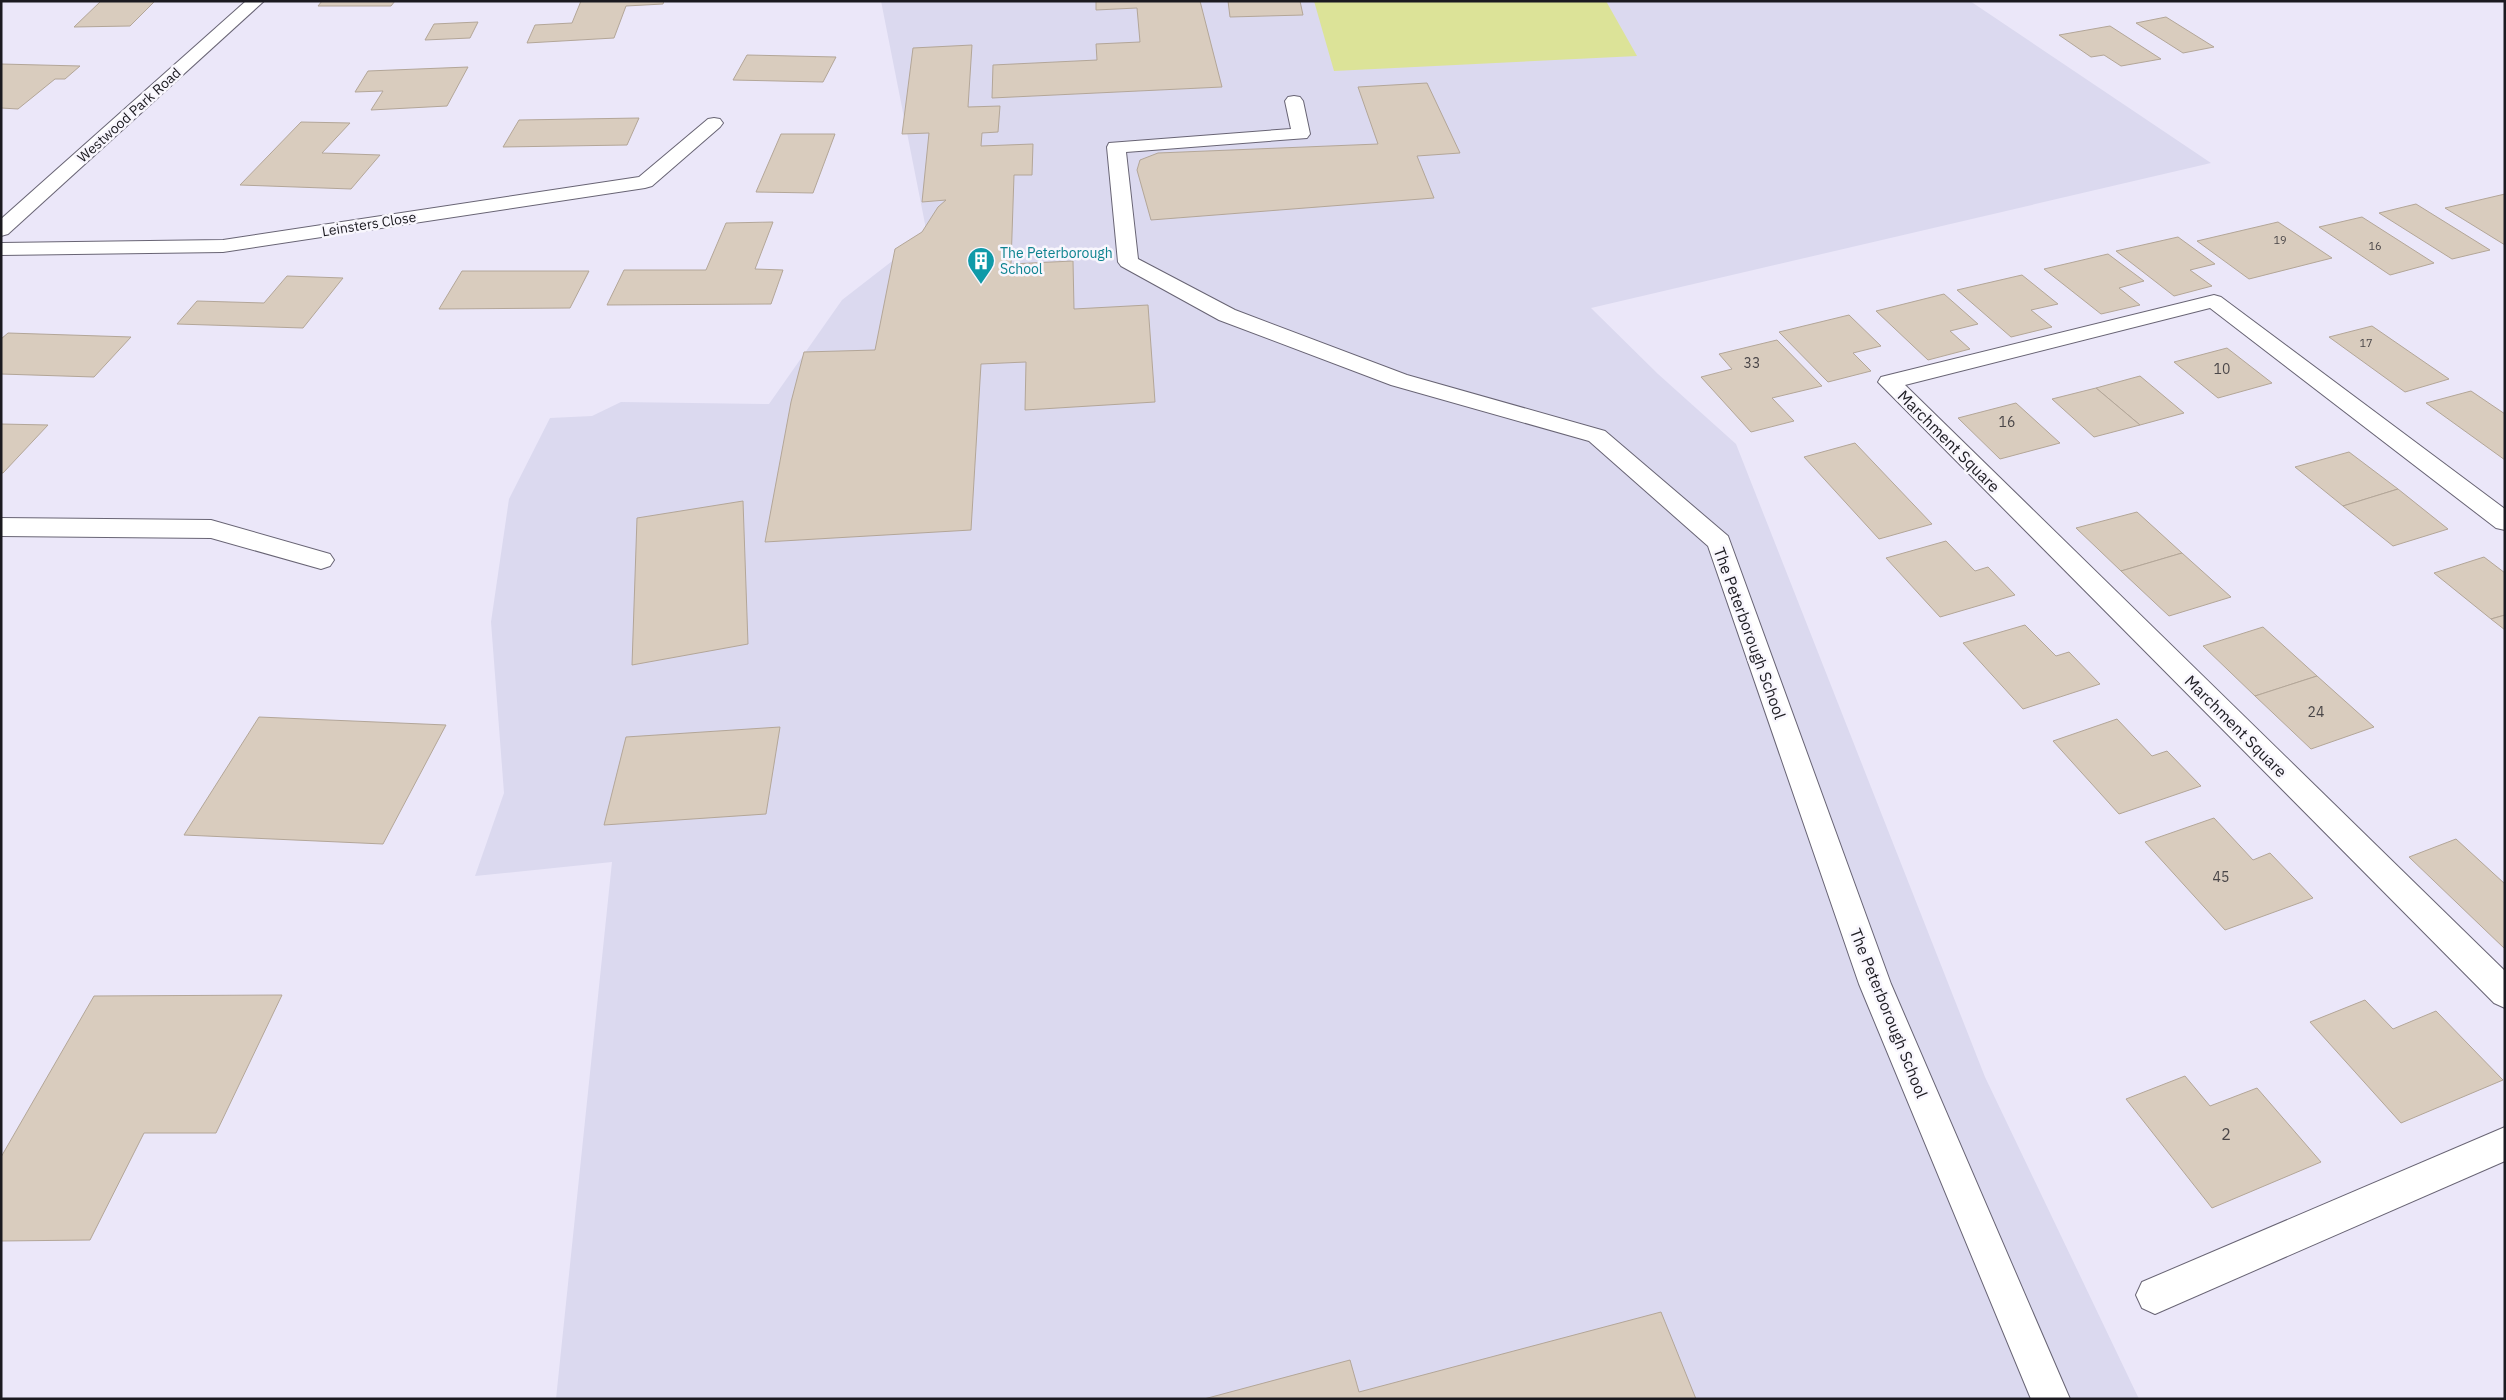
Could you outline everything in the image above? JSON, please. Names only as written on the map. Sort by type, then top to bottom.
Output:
[{"type":"street","name":"Westwood Park Road","points":[[1,230],[256,1]]},
{"type":"street","name":"The Peterborough School","points":[[1294,101],[1301,134],[1116,147],[1128,262],[1227,315],[1399,380],[1597,436],[1719,542],[1875,984],[2051,1399]]},
{"type":"street","name":"Leinsters Close","points":[[1,249],[224,246],[645,182],[714,123]]},
{"type":"street","name":"Marchment Square","points":[[2505,522],[2214,301],[1889,382],[2505,993]]},
{"type":"street","points":[[1,527],[211,529],[321,560]]},
{"type":"street","points":[[2155,1295],[2505,1144]]},
{"type":"shaded area","name":"The Peterborough School","points":[[881,1],[1970,1],[2211,163],[1591,308],[1658,374],[1736,444],[1985,1077],[2139,1399],[556,1399],[612,862],[475,876],[504,793],[491,622],[509,499],[550,418],[592,416],[621,402],[769,404],[842,300],[927,234]]},
{"type":"green space","points":[[1314,1],[1606,1],[1637,56],[1334,71]]},
{"type":"building","points":[[101,1],[155,1],[130,26],[74,27]]},
{"type":"building","points":[[322,1],[395,1],[391,6],[318,6]]},
{"type":"building","points":[[581,1],[664,1],[663,4],[626,6],[614,38],[527,43],[535,25],[572,23]]},
{"type":"building","points":[[1096,1],[1200,1],[1222,87],[992,98],[993,65],[1097,60],[1096,44],[1140,42],[1137,8],[1096,10]]},
{"type":"building","points":[[1228,1],[1300,1],[1303,15],[1230,17]]},
{"type":"building","points":[[2166,17],[2214,47],[2183,53],[2136,23]]},
{"type":"building","points":[[478,22],[470,38],[425,40],[434,24]]},
{"type":"building","points":[[2110,26],[2161,59],[2121,66],[2104,55],[2091,57],[2059,35]]},
{"type":"building","name":"The Peterborough School","points":[[972,45],[968,107],[1000,106],[998,132],[982,133],[981,146],[1033,144],[1032,175],[1014,175],[1011,264],[1073,261],[1074,309],[1148,305],[1155,402],[1025,410],[1026,362],[981,364],[971,530],[765,542],[791,402],[804,352],[875,350],[895,249],[922,232],[938,207],[946,200],[922,202],[929,133],[902,134],[913,48]]},
{"type":"building","points":[[747,55],[836,57],[823,82],[733,80]]},
{"type":"building","points":[[1,64],[80,66],[65,79],[55,79],[18,109],[1,108]]},
{"type":"building","points":[[468,67],[447,106],[371,110],[383,91],[355,92],[368,71]]},
{"type":"building","points":[[1427,83],[1460,153],[1417,156],[1434,198],[1151,220],[1137,170],[1140,160],[1158,153],[1378,144],[1358,87]]},
{"type":"building","points":[[639,118],[627,145],[503,147],[519,120]]},
{"type":"building","points":[[301,122],[350,123],[322,153],[380,155],[351,189],[240,185]]},
{"type":"building","points":[[781,134],[835,134],[813,193],[756,192]]},
{"type":"building","points":[[2505,194],[2505,245],[2445,208]]},
{"type":"building","points":[[2416,204],[2490,250],[2452,259],[2379,213]]},
{"type":"building","points":[[2362,217],[2434,263],[2390,275],[2319,227]]},
{"type":"building","points":[[773,222],[755,269],[783,270],[771,304],[607,305],[624,270],[706,270],[726,223]]},
{"type":"building","points":[[2278,222],[2332,258],[2249,279],[2197,241]]},
{"type":"building","points":[[2178,237],[2215,264],[2190,270],[2212,286],[2174,296],[2116,251]]},
{"type":"building","points":[[2108,254],[2144,281],[2119,288],[2140,305],[2101,314],[2044,269]]},
{"type":"building","points":[[462,271],[589,271],[570,308],[439,309]]},
{"type":"building","points":[[2022,275],[2058,304],[2031,310],[2052,327],[2011,337],[1957,290]]},
{"type":"building","points":[[287,276],[343,278],[303,328],[177,324],[197,301],[264,303]]},
{"type":"building","points":[[1944,294],[1978,324],[1950,331],[1970,349],[1928,360],[1876,311]]},
{"type":"building","points":[[1849,315],[1881,346],[1853,353],[1871,371],[1828,382],[1779,332]]},
{"type":"building","points":[[2372,326],[2449,379],[2405,392],[2329,337]]},
{"type":"building","points":[[8,333],[131,337],[94,377],[1,374],[1,339]]},
{"type":"building","points":[[1777,340],[1822,386],[1772,398],[1794,421],[1751,432],[1701,377],[1732,369],[1719,354]]},
{"type":"building","points":[[2227,348],[2272,383],[2218,398],[2174,362]]},
{"type":"building","points":[[2140,376],[2184,413],[2140,425],[2096,388]]},
{"type":"building","points":[[2096,388],[2140,425],[2094,437],[2052,399]]},
{"type":"building","points":[[2471,391],[2505,414],[2505,460],[2426,403]]},
{"type":"building","points":[[2016,403],[2060,443],[2000,459],[1958,418]]},
{"type":"building","points":[[1,424],[48,425],[3,473],[1,473]]},
{"type":"building","points":[[1855,443],[1932,524],[1879,539],[1804,457]]},
{"type":"building","points":[[2349,452],[2398,489],[2343,506],[2295,467]]},
{"type":"building","points":[[2398,489],[2448,529],[2393,546],[2343,506]]},
{"type":"building","points":[[743,501],[748,644],[632,665],[637,518]]},
{"type":"building","points":[[2137,512],[2182,553],[2121,571],[2076,528]]},
{"type":"building","points":[[1946,541],[1975,571],[1988,567],[2015,595],[1940,617],[1886,558]]},
{"type":"building","points":[[2182,553],[2231,597],[2169,616],[2121,571]]},
{"type":"building","points":[[2484,557],[2505,573],[2505,615],[2491,619],[2434,573]]},
{"type":"building","points":[[2505,615],[2505,630],[2491,619]]},
{"type":"building","points":[[2025,625],[2056,656],[2069,652],[2100,684],[2023,709],[1963,643]]},
{"type":"building","points":[[2263,627],[2317,676],[2255,696],[2203,646]]},
{"type":"building","points":[[2317,676],[2374,727],[2311,749],[2255,696]]},
{"type":"building","points":[[259,717],[446,725],[383,844],[184,835]]},
{"type":"building","points":[[2117,719],[2152,756],[2167,751],[2201,786],[2119,814],[2053,741]]},
{"type":"building","points":[[780,727],[766,814],[604,825],[626,737]]},
{"type":"building","points":[[2214,818],[2253,860],[2270,853],[2313,898],[2225,930],[2145,842]]},
{"type":"building","points":[[2456,839],[2505,884],[2505,949],[2409,857]]},
{"type":"building","points":[[282,995],[216,1133],[144,1133],[90,1240],[1,1241],[1,1157],[94,996]]},
{"type":"building","points":[[2365,1000],[2393,1029],[2436,1011],[2503,1080],[2401,1123],[2310,1022]]},
{"type":"building","points":[[2185,1076],[2210,1106],[2257,1088],[2321,1162],[2212,1208],[2126,1099]]},
{"type":"building","points":[[1661,1312],[1696,1399],[1204,1399],[1350,1360],[1359,1392]]},
{"type":"place","name":"The Peterborough School","points":[[981,285]]}]
